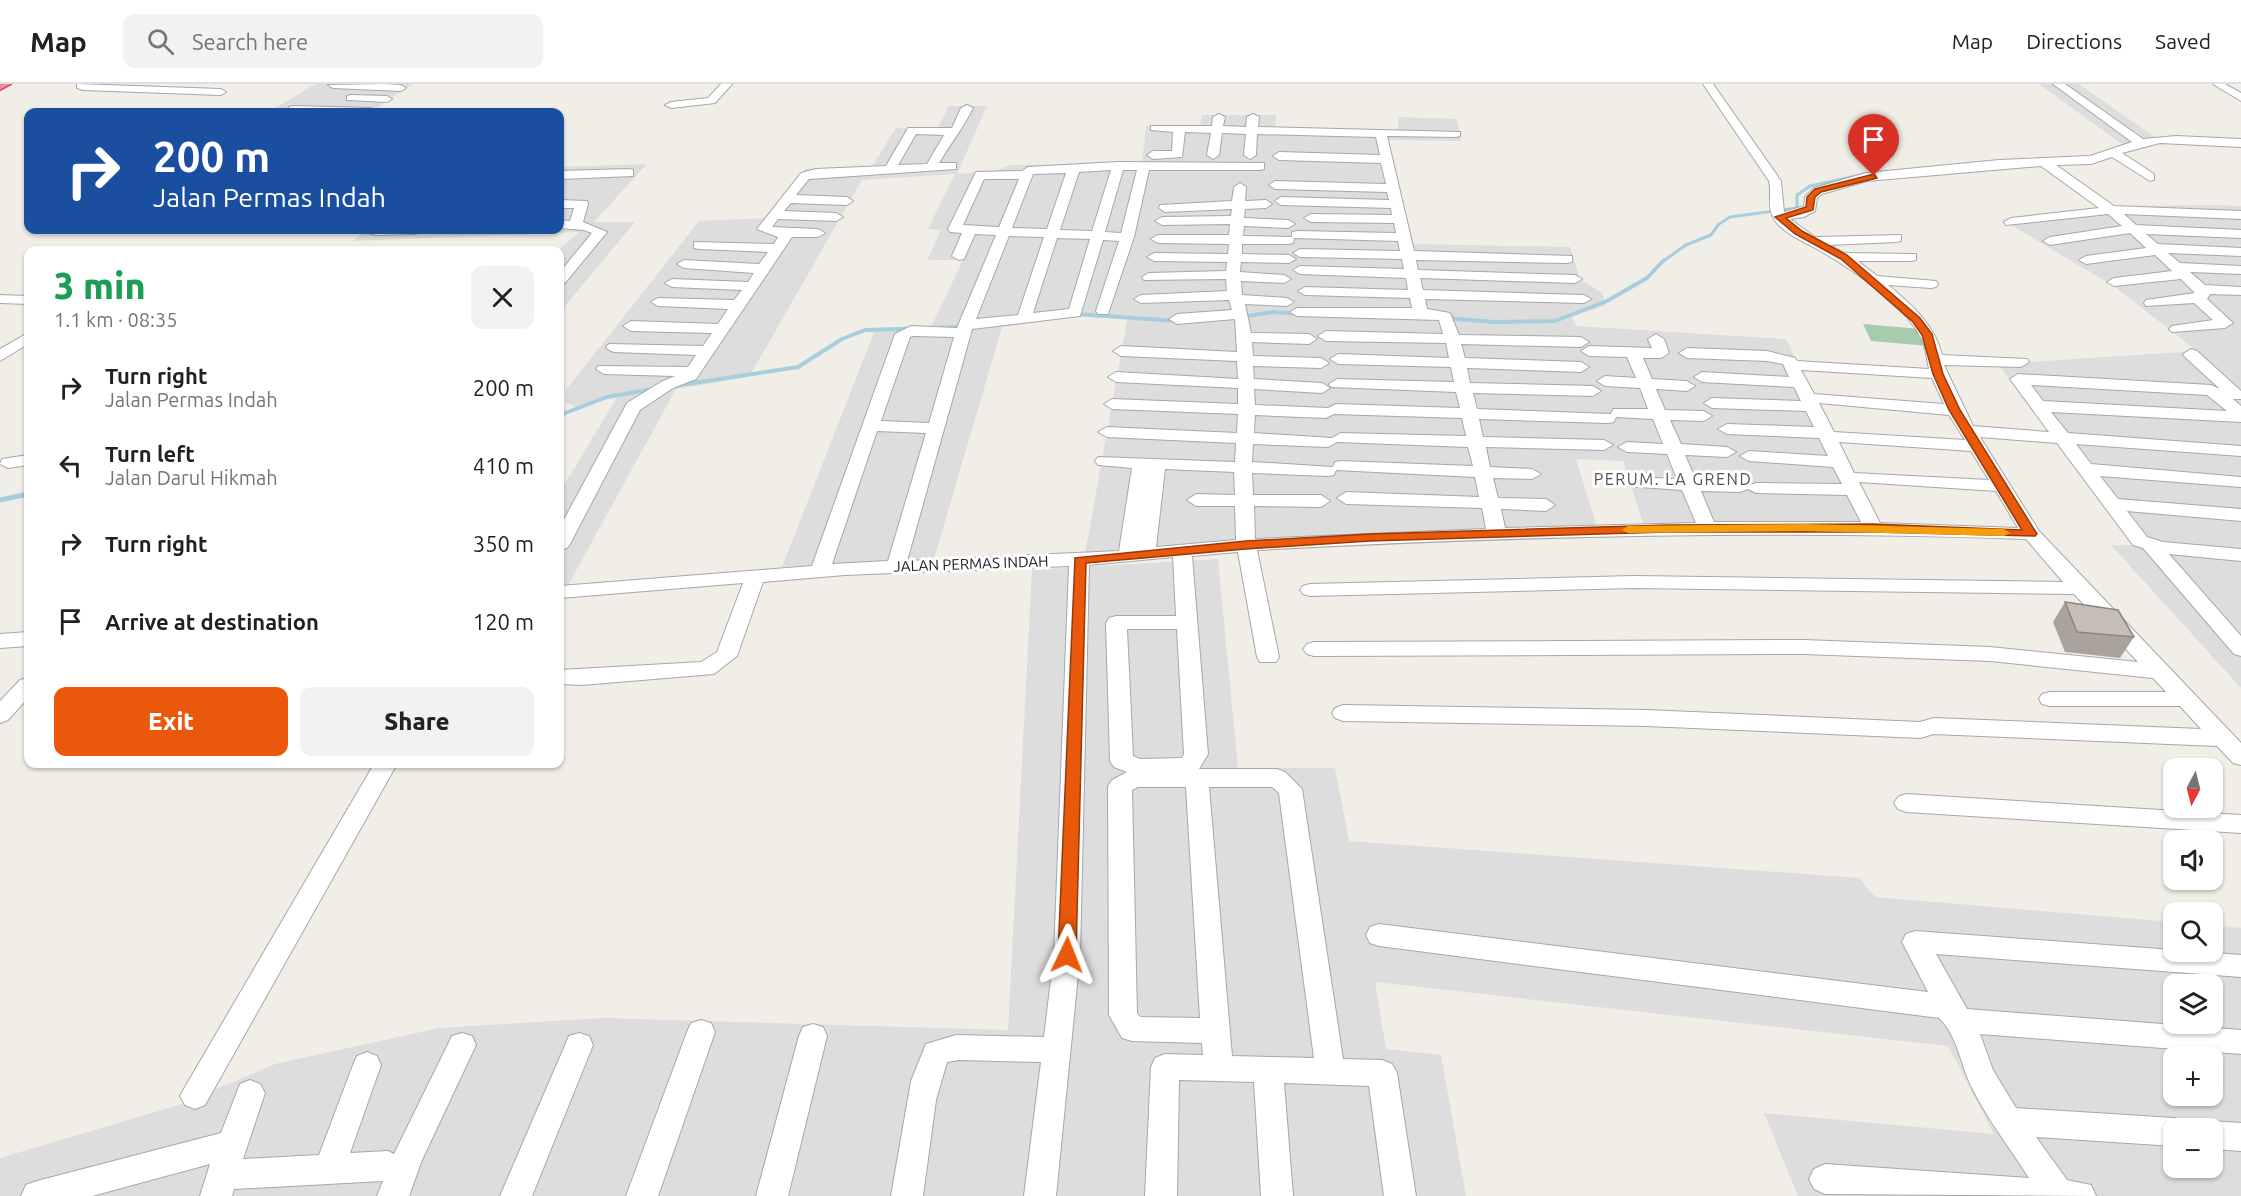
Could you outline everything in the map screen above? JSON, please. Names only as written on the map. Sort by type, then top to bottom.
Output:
[{"type":"street","points":[[83,84],[83,87],[112,90],[221,92]]},
{"type":"street","points":[[671,105],[711,101],[727,84]]},
{"type":"street","points":[[1708,84],[1772,175],[1778,191],[1778,214],[1798,233],[1844,257],[1917,320],[1927,334],[1936,367],[1955,410],[2031,534],[2156,671],[2241,757]]},
{"type":"street","points":[[2058,84],[2143,144]]},
{"type":"street","points":[[2218,84],[2241,98]]},
{"type":"street","points":[[330,87],[401,88]]},
{"type":"street","points":[[295,108],[312,97],[387,99]]},
{"type":"street","points":[[931,167],[967,108]]},
{"type":"street","points":[[1406,133],[1405,122],[1408,121],[1452,121]]},
{"type":"street","points":[[1150,141],[1217,123],[1456,134]]},
{"type":"street","points":[[1213,155],[1217,123]]},
{"type":"street","points":[[1250,155],[1252,123]]},
{"type":"street","points":[[1155,128],[1179,135]]},
{"type":"street","points":[[890,169],[912,130],[954,132]]},
{"type":"street","points":[[1379,132],[1384,159],[1382,173],[1391,188],[1410,255],[1416,294],[1422,313]]},
{"type":"street","points":[[1144,166],[1177,155],[1179,135]]},
{"type":"street","points":[[1778,214],[1799,214],[1810,208],[1811,197],[1818,191],[1866,177],[2091,160],[2143,144],[2186,137],[2241,143]]},
{"type":"street","points":[[1278,143],[1382,146]]},
{"type":"street","points":[[2113,153],[2150,177]]},
{"type":"street","points":[[1279,156],[1384,159]]},
{"type":"street","points":[[2042,162],[2111,210],[2180,271],[2224,323],[2177,328]]},
{"type":"street","points":[[818,233],[788,234],[764,229],[809,174],[952,166]]},
{"type":"street","points":[[819,570],[903,334],[911,331],[965,329],[1024,318],[1075,313],[1118,166]]},
{"type":"street","points":[[1103,310],[1127,237],[1144,166]]},
{"type":"street","points":[[896,566],[965,329],[1026,175],[1033,169],[1144,166],[1391,188]]},
{"type":"street","points":[[1024,318],[1074,168]]},
{"type":"street","points":[[564,175],[629,173]]},
{"type":"street","points":[[1026,175],[980,175],[955,229],[1127,237]]},
{"type":"street","points":[[829,200],[841,183]]},
{"type":"street","points":[[1204,193],[1239,194],[1266,204]]},
{"type":"street","points":[[1165,207],[1239,194]]},
{"type":"street","points":[[1239,194],[1234,276],[1236,297],[1242,317],[1245,359],[1247,410],[1243,470],[1246,545],[1268,657]]},
{"type":"street","points":[[787,199],[847,201]]},
{"type":"street","points":[[1281,201],[1395,204]]},
{"type":"street","points":[[564,204],[582,204],[576,224]]},
{"type":"street","points":[[2011,222],[2111,210],[2241,215]]},
{"type":"street","points":[[774,215],[836,217]]},
{"type":"street","points":[[1311,218],[1399,219]]},
{"type":"street","points":[[1162,221],[1237,221],[1291,233]]},
{"type":"street","points":[[564,224],[595,228],[600,232],[564,275]]},
{"type":"street","points":[[959,256],[970,230]]},
{"type":"street","points":[[2050,241],[2132,230],[2241,234]]},
{"type":"street","points":[[1158,239],[1236,239],[1291,233],[1404,237]]},
{"type":"street","points":[[564,536],[633,407],[663,388],[686,379],[693,372],[788,234]]},
{"type":"street","points":[[1816,241],[1896,238]]},
{"type":"street","points":[[699,245],[778,248]]},
{"type":"street","points":[[2085,260],[2155,249],[2241,252]]},
{"type":"street","points":[[1154,257],[1410,255],[1567,259]]},
{"type":"street","points":[[1844,257],[1911,257]]},
{"type":"street","points":[[684,264],[764,269]]},
{"type":"street","points":[[1300,270],[1575,279]]},
{"type":"street","points":[[2114,282],[2180,271],[2241,270]]},
{"type":"street","points":[[1149,277],[1234,276],[1284,279]]},
{"type":"street","points":[[1869,280],[1931,284]]},
{"type":"street","points":[[672,283],[752,286]]},
{"type":"street","points":[[1305,291],[1584,299]]},
{"type":"street","points":[[2151,303],[2199,294],[2241,291]]},
{"type":"street","points":[[1141,299],[1236,297],[1292,311],[1448,325],[1499,333],[1553,335],[1585,346],[1633,353],[1661,353],[1656,339]]},
{"type":"street","points":[[0,299],[24,300]]},
{"type":"street","points":[[658,302],[739,305]]},
{"type":"street","points":[[1292,311],[1292,339]]},
{"type":"street","points":[[1326,336],[1348,328],[1396,321],[1422,313],[1448,325]]},
{"type":"street","points":[[1177,319],[1242,317]]},
{"type":"street","points":[[1448,325],[1497,534]]},
{"type":"street","points":[[631,326],[722,329]]},
{"type":"street","points":[[1244,337],[1309,339]]},
{"type":"street","points":[[1710,337],[1717,354]]},
{"type":"street","points":[[1758,339],[1767,356]]},
{"type":"street","points":[[0,356],[24,341]]},
{"type":"street","points":[[614,347],[707,351]]},
{"type":"street","points":[[1121,351],[1321,363]]},
{"type":"street","points":[[1633,353],[1707,527]]},
{"type":"street","points":[[1687,353],[1787,359],[1800,373],[1831,435],[1840,462],[1856,484],[1873,528]]},
{"type":"street","points":[[2191,354],[2241,400]]},
{"type":"street","points":[[1338,359],[1581,367]]},
{"type":"street","points":[[1702,377],[2020,362]]},
{"type":"street","points":[[604,369],[693,372]]},
{"type":"street","points":[[1116,376],[1330,386],[1599,386],[1646,383],[1687,386]]},
{"type":"street","points":[[2241,416],[2211,390],[2019,377],[2018,380],[2135,536],[2151,546],[2241,649]]},
{"type":"street","points":[[1112,404],[1247,410],[1613,415],[1662,421],[1708,410],[1814,402],[1955,410]]},
{"type":"street","points":[[2038,406],[2241,416]]},
{"type":"street","points":[[869,426],[936,428]]},
{"type":"street","points":[[1727,429],[1972,439],[2063,438],[2241,451]]},
{"type":"street","points":[[1107,432],[1245,438],[1604,445]]},
{"type":"street","points":[[1627,447],[1727,452]]},
{"type":"street","points":[[1749,456],[1840,462]]},
{"type":"street","points":[[8,463],[24,461]]},
{"type":"street","points":[[1104,461],[1243,470],[1482,471],[1532,474]]},
{"type":"street","points":[[1137,555],[1150,464]]},
{"type":"street","points":[[2086,470],[2241,482]]},
{"type":"street","points":[[1632,482],[1748,488],[1856,484],[2001,486]]},
{"type":"street","points":[[1346,498],[1546,505]]},
{"type":"street","points":[[1196,501],[1321,501]]},
{"type":"street","points":[[2111,504],[2241,515]]},
{"type":"street","name":"JALAN PERMAS INDAH","points":[[564,593],[819,570],[1079,560],[1246,545],[1497,534],[1707,527],[1873,528],[2031,534]]},
{"type":"street","points":[[2151,546],[2232,555],[2241,573]]},
{"type":"street","points":[[1182,550],[1187,622],[1196,754],[1189,766],[1139,767],[1122,761],[1116,623],[1187,622]]},
{"type":"street","points":[[1040,1196],[1067,955],[1079,560]]},
{"type":"street","points":[[564,677],[582,678],[706,669],[718,664],[726,656],[755,577]]},
{"type":"street","points":[[1310,590],[1634,582],[2079,588]]},
{"type":"street","points":[[1314,649],[1804,647],[1990,654],[2156,671]]},
{"type":"street","points":[[0,715],[24,689]]},
{"type":"street","points":[[2050,699],[2186,699]]},
{"type":"street","points":[[1343,713],[1656,719],[1920,730],[1934,726],[2224,738]]},
{"type":"street","points":[[195,1096],[383,768]]},
{"type":"street","points":[[1215,1031],[1132,1029],[1123,1015],[1120,786],[1134,778],[1277,778],[1290,789],[1330,1071]]},
{"type":"street","points":[[1197,778],[1219,1068]]},
{"type":"street","points":[[1906,803],[2241,824]]},
{"type":"street","points":[[1379,935],[1924,1002],[1956,1016],[2241,1042]]},
{"type":"street","points":[[2066,1196],[1979,1074],[1956,1016],[1915,942],[2241,966]]},
{"type":"street","points":[[642,1196],[701,1032]]},
{"type":"street","points":[[772,1196],[813,1036]]},
{"type":"street","points":[[393,1196],[408,1157],[462,1045]]},
{"type":"street","points":[[516,1196],[579,1045]]},
{"type":"street","points":[[907,1196],[926,1078],[934,1056],[946,1048],[959,1047],[1055,1050]]},
{"type":"street","points":[[330,1168],[367,1065]]},
{"type":"street","points":[[1161,1196],[1165,1067],[1382,1072],[1400,1196]]},
{"type":"street","points":[[1268,1070],[1277,1196]]},
{"type":"street","points":[[250,1093],[220,1186],[330,1168],[388,1166]]},
{"type":"street","points":[[2010,1120],[2163,1131]]},
{"type":"street","points":[[2223,1136],[2241,1137]]},
{"type":"street","points":[[38,1196],[232,1144]]},
{"type":"street","points":[[1825,1179],[1864,1189],[2066,1196]]},
{"type":"shaded area","points":[[316,84],[413,84],[376,108],[275,108]]},
{"type":"shaded area","points":[[2039,84],[2079,84],[2156,138],[2123,145]]},
{"type":"shaded area","points":[[949,106],[987,106],[957,174],[996,171],[1009,165],[1142,164],[1146,126],[1200,126],[1202,115],[1276,115],[1275,127],[1398,130],[1398,117],[1457,119],[1461,141],[1386,140],[1414,244],[1570,247],[1580,279],[1602,293],[1606,305],[1572,317],[1576,326],[1786,339],[1877,523],[1644,526],[1623,461],[1576,459],[1597,527],[1340,535],[1085,554],[1127,321],[1134,316],[1084,315],[1002,327],[934,559],[782,567],[875,330],[925,329],[932,325],[963,260],[927,260],[941,230],[928,229],[955,174],[862,180],[749,377],[676,389],[564,589],[564,485],[617,397],[576,407],[565,402],[566,390],[699,221],[767,218],[805,169],[871,168],[896,128],[937,129]]},
{"type":"shaded area","points":[[647,164],[594,222],[635,222],[564,307],[563,246],[579,232],[564,233],[564,167]]},
{"type":"shaded area","points":[[2116,206],[2241,206],[2241,688],[2111,545],[2133,545],[1998,364],[2197,351],[2115,287],[2001,219]]},
{"type":"shaded area","points":[[361,234],[529,234],[353,241]]},
{"type":"shaded area","points":[[1218,559],[1238,768],[1335,768],[1349,841],[1859,878],[1875,897],[2163,921],[2163,962],[2223,962],[2223,926],[2241,928],[2241,1196],[1798,1196],[1764,1113],[1994,1134],[1948,1046],[1375,982],[1386,1049],[1441,1055],[1466,1196],[0,1196],[0,1158],[182,1104],[275,1064],[439,1028],[603,1018],[1008,1030],[1032,570]]},
{"type":"green space","points":[[1863,324],[1920,329],[1929,346],[1871,341]]},
{"type":"building","points":[[2065,602],[2118,610],[2134,637],[2077,632]]},
{"type":"waterway","points":[[1662,262],[1686,245],[1711,235],[1719,224],[1730,217],[1797,208],[1797,195],[1810,186],[1870,173]]},
{"type":"waterway","points":[[1447,318],[1494,322],[1555,321],[1607,301],[1647,278],[1662,262]]},
{"type":"waterway","points":[[1240,317],[1273,312],[1300,314]]},
{"type":"waterway","points":[[1076,314],[1177,321]]},
{"type":"waterway","points":[[674,386],[798,367],[842,339],[865,330],[962,327]]},
{"type":"waterway","points":[[564,413],[607,397],[653,389]]},
{"type":"waterway","points":[[0,500],[24,495]]},
{"type":"slow traffic","points":[[1628,530],[1805,527],[2004,533]]},
{"type":"district","name":"PERUM. LA GREND","points":[[1673,479]]},
{"type":"route","points":[[1067,955],[1079,560],[1246,545],[1370,538],[1668,528],[1873,528],[2031,534],[1955,410],[1938,374],[1927,334],[1917,320],[1844,257],[1798,233],[1779,217],[1804,212],[1810,208],[1812,205],[1810,199],[1818,191],[1874,176]]}]
